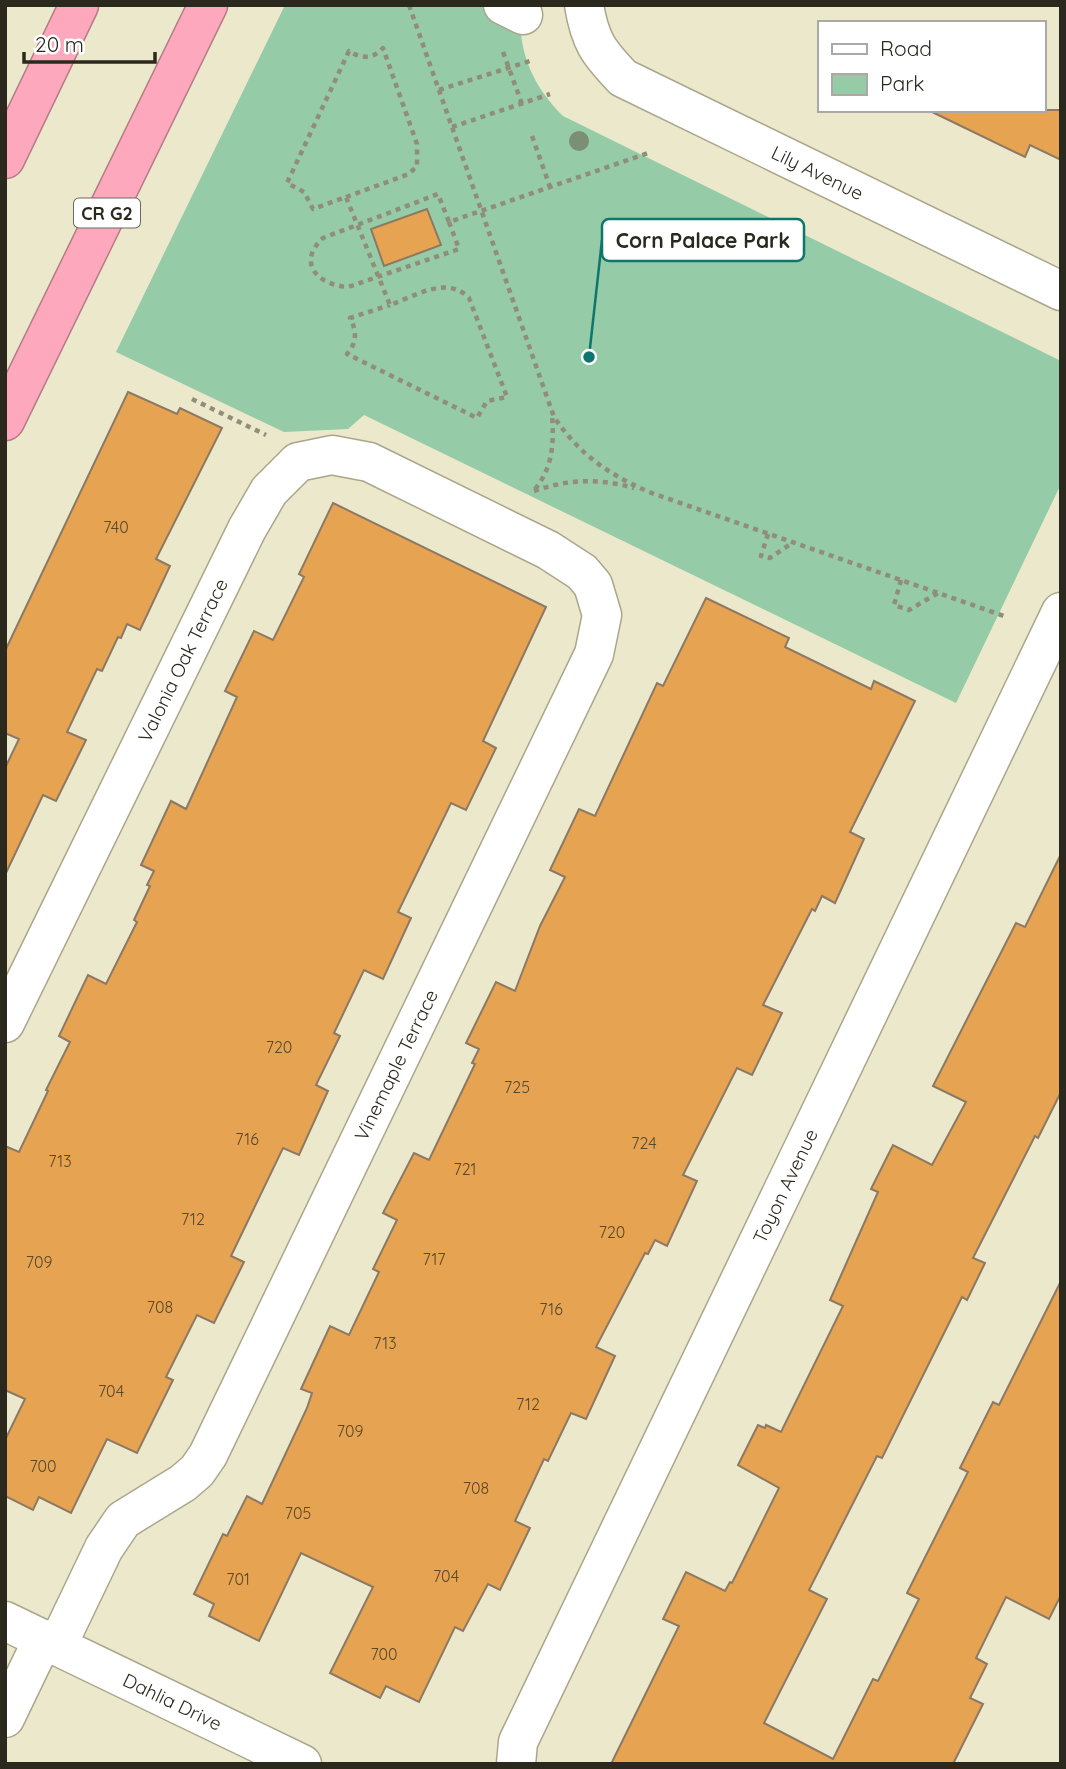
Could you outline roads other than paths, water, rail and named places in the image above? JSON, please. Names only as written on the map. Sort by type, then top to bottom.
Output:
[{"type":"highway","points":[[5,159],[79,5]]},
{"type":"highway","name":"CR G2","points":[[5,421],[208,5]]},
{"type":"street","name":"Lily Avenue","points":[[586,21],[602,57],[623,78],[1061,291]]},
{"type":"street","name":"Valonia Oak Terrace","points":[[5,1023],[247,529],[268,491],[282,475],[298,462],[315,457],[351,458],[369,462],[458,506]]},
{"type":"street","name":"Vinemaple Terrace","points":[[5,1718],[123,1520],[183,1483],[197,1471],[208,1455],[594,654],[602,615],[593,585],[582,572],[548,550],[458,506]]},
{"type":"street","name":"Toyon Avenue","points":[[516,1764],[518,1741],[1061,612]]},
{"type":"street","name":"Dahlia Drive","points":[[5,1621],[302,1764]]},
{"type":"place","name":"Corn Palace Park","points":[[589,357]]}]
